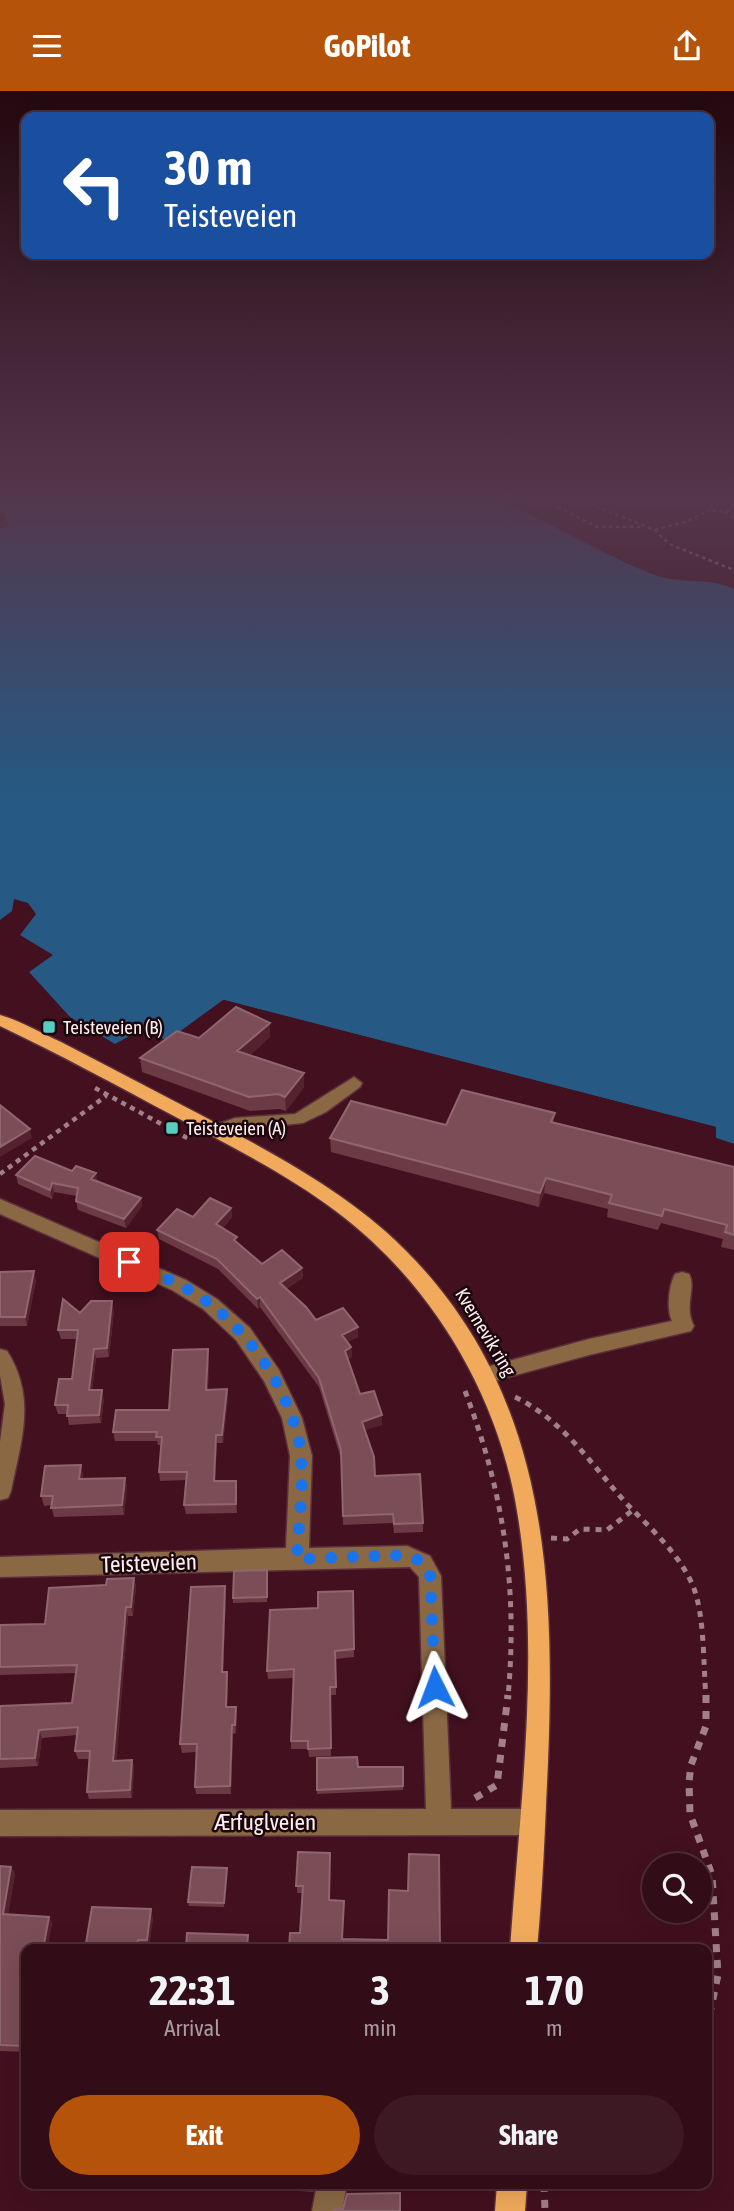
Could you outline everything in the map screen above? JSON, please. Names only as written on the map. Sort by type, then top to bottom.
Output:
[{"type":"main road","name":"Kvernevik ring","points":[[0,1020],[216,1131],[312,1186],[348,1211],[385,1244],[420,1281],[444,1314],[473,1379],[514,1455],[526,1503],[534,1558],[537,1619],[524,1944]]},
{"type":"main road","points":[[510,2211],[512,2189]]},
{"type":"street","points":[[216,1131],[227,1125],[297,1119],[314,1111],[354,1083]]},
{"type":"street","points":[[0,1206],[179,1285],[210,1304],[243,1334],[272,1376],[292,1418],[301,1456],[297,1559]]},
{"type":"street","points":[[473,1379],[589,1347],[684,1326],[678,1314],[682,1279]]},
{"type":"street","points":[[0,1357],[15,1386],[15,1408],[0,1491]]},
{"type":"street","name":"Teisteveien","points":[[0,1567],[401,1555],[417,1558],[424,1563],[430,1576],[439,1822]]},
{"type":"street","name":"Ærfuglveien","points":[[0,1823],[531,1822]]},
{"type":"street","points":[[327,2211],[331,2189]]},
{"type":"path","points":[[91,1084],[106,1096],[201,1143]]},
{"type":"path","points":[[0,1174],[106,1096]]},
{"type":"path","points":[[473,1379],[503,1518],[511,1579],[503,1749],[497,1785],[475,1798]]},
{"type":"path","points":[[510,1394],[530,1404],[558,1425],[680,1561],[698,1598],[707,1707],[706,1726],[691,1765],[690,1814],[712,1875],[718,1975],[712,2003]]},
{"type":"path","points":[[551,1538],[567,1539],[580,1529],[607,1530],[633,1510]]},
{"type":"path","points":[[544,2189],[545,2211]]},
{"type":"water","points":[[0,595],[734,595],[734,1144],[716,1138],[716,1127],[224,1000],[167,1041],[144,1028],[115,1044],[70,1017],[29,972],[53,955],[20,935],[36,914],[28,903],[14,899],[12,911],[0,920]]},
{"type":"pier","points":[[223,1000],[716,1127],[716,1138],[734,1144],[734,1147],[714,1141],[713,1130],[224,1004],[171,1042],[167,1041]]},
{"type":"building","points":[[236,1007],[270,1023],[237,1051],[304,1073],[285,1097],[278,1094],[249,1097],[140,1058],[177,1031],[199,1038]]},
{"type":"building","points":[[462,1090],[555,1113],[551,1122],[734,1167],[734,1235],[725,1232],[727,1225],[664,1209],[662,1216],[609,1203],[612,1195],[546,1178],[540,1193],[330,1138],[351,1101],[446,1125]]},
{"type":"building","points":[[0,1105],[30,1129],[0,1147]]},
{"type":"building","points":[[35,1156],[72,1171],[76,1166],[96,1173],[91,1179],[141,1198],[124,1219],[76,1201],[78,1188],[52,1183],[50,1190],[16,1175]]},
{"type":"building","points":[[210,1198],[231,1208],[216,1224],[237,1237],[234,1240],[262,1264],[282,1250],[302,1268],[280,1283],[316,1320],[343,1308],[358,1327],[342,1335],[351,1347],[345,1351],[360,1394],[374,1391],[382,1415],[362,1422],[374,1457],[375,1476],[420,1474],[423,1523],[394,1524],[393,1514],[343,1516],[341,1450],[319,1378],[260,1297],[257,1299],[217,1259],[157,1230],[177,1209],[193,1217]]},
{"type":"building","points":[[34,1271],[25,1317],[0,1317],[0,1272]]},
{"type":"building","points":[[63,1299],[80,1313],[91,1301],[112,1301],[107,1348],[94,1349],[89,1390],[102,1390],[99,1415],[67,1416],[68,1405],[55,1405],[59,1379],[72,1379],[78,1330],[58,1330]]},
{"type":"building","points":[[208,1349],[206,1390],[227,1389],[222,1435],[216,1435],[214,1481],[236,1481],[236,1504],[184,1505],[187,1472],[159,1472],[162,1437],[156,1437],[157,1432],[113,1432],[116,1410],[169,1410],[173,1350]]},
{"type":"building","points":[[81,1465],[79,1479],[125,1478],[122,1505],[51,1508],[53,1496],[41,1496],[45,1466]]},
{"type":"building","points":[[267,1570],[267,1597],[233,1598],[234,1571]]},
{"type":"building","points":[[134,1578],[131,1607],[126,1607],[113,1761],[132,1760],[130,1790],[87,1792],[90,1751],[75,1751],[78,1727],[39,1730],[35,1758],[0,1759],[0,1706],[72,1703],[77,1665],[0,1667],[0,1625],[45,1624],[49,1588],[106,1585],[107,1579]]},
{"type":"building","points":[[225,1586],[222,1672],[227,1672],[226,1707],[236,1707],[235,1725],[232,1725],[230,1786],[195,1787],[197,1744],[180,1744],[191,1587]]},
{"type":"building","points":[[353,1591],[354,1649],[335,1651],[336,1687],[330,1687],[331,1748],[308,1749],[308,1741],[291,1741],[294,1669],[267,1671],[270,1610],[318,1608],[318,1592]]},
{"type":"building","points":[[357,1757],[358,1767],[403,1767],[403,1786],[317,1790],[317,1758]]},
{"type":"building","points":[[298,1852],[330,1853],[329,1900],[344,1901],[342,1939],[388,1940],[389,1890],[408,1891],[409,1854],[439,1855],[440,1944],[289,1944],[290,1933],[300,1933],[303,1886],[296,1886]]},
{"type":"building","points":[[0,1866],[11,1867],[3,1914],[49,1917],[44,1944],[21,1944],[21,2046],[0,2045]]},
{"type":"building","points":[[192,1867],[227,1868],[224,1903],[188,1902]]},
{"type":"building","points":[[92,1907],[151,1909],[147,1940],[138,1940],[137,1944],[86,1944]]},
{"type":"building","points":[[187,1933],[248,1935],[247,1944],[186,1944]]},
{"type":"building","points":[[400,2193],[400,2211],[334,2211],[343,2209],[347,2194]]},
{"type":"place","name":"Teisteveien (B)","points":[[49,1027]]},
{"type":"place","name":"Teisteveien (A)","points":[[172,1128]]},
{"type":"route","points":[[129,1262],[179,1285],[210,1304],[243,1334],[272,1376],[292,1418],[301,1456],[297,1559],[401,1555],[417,1558],[424,1563],[430,1576],[435,1687]]}]
